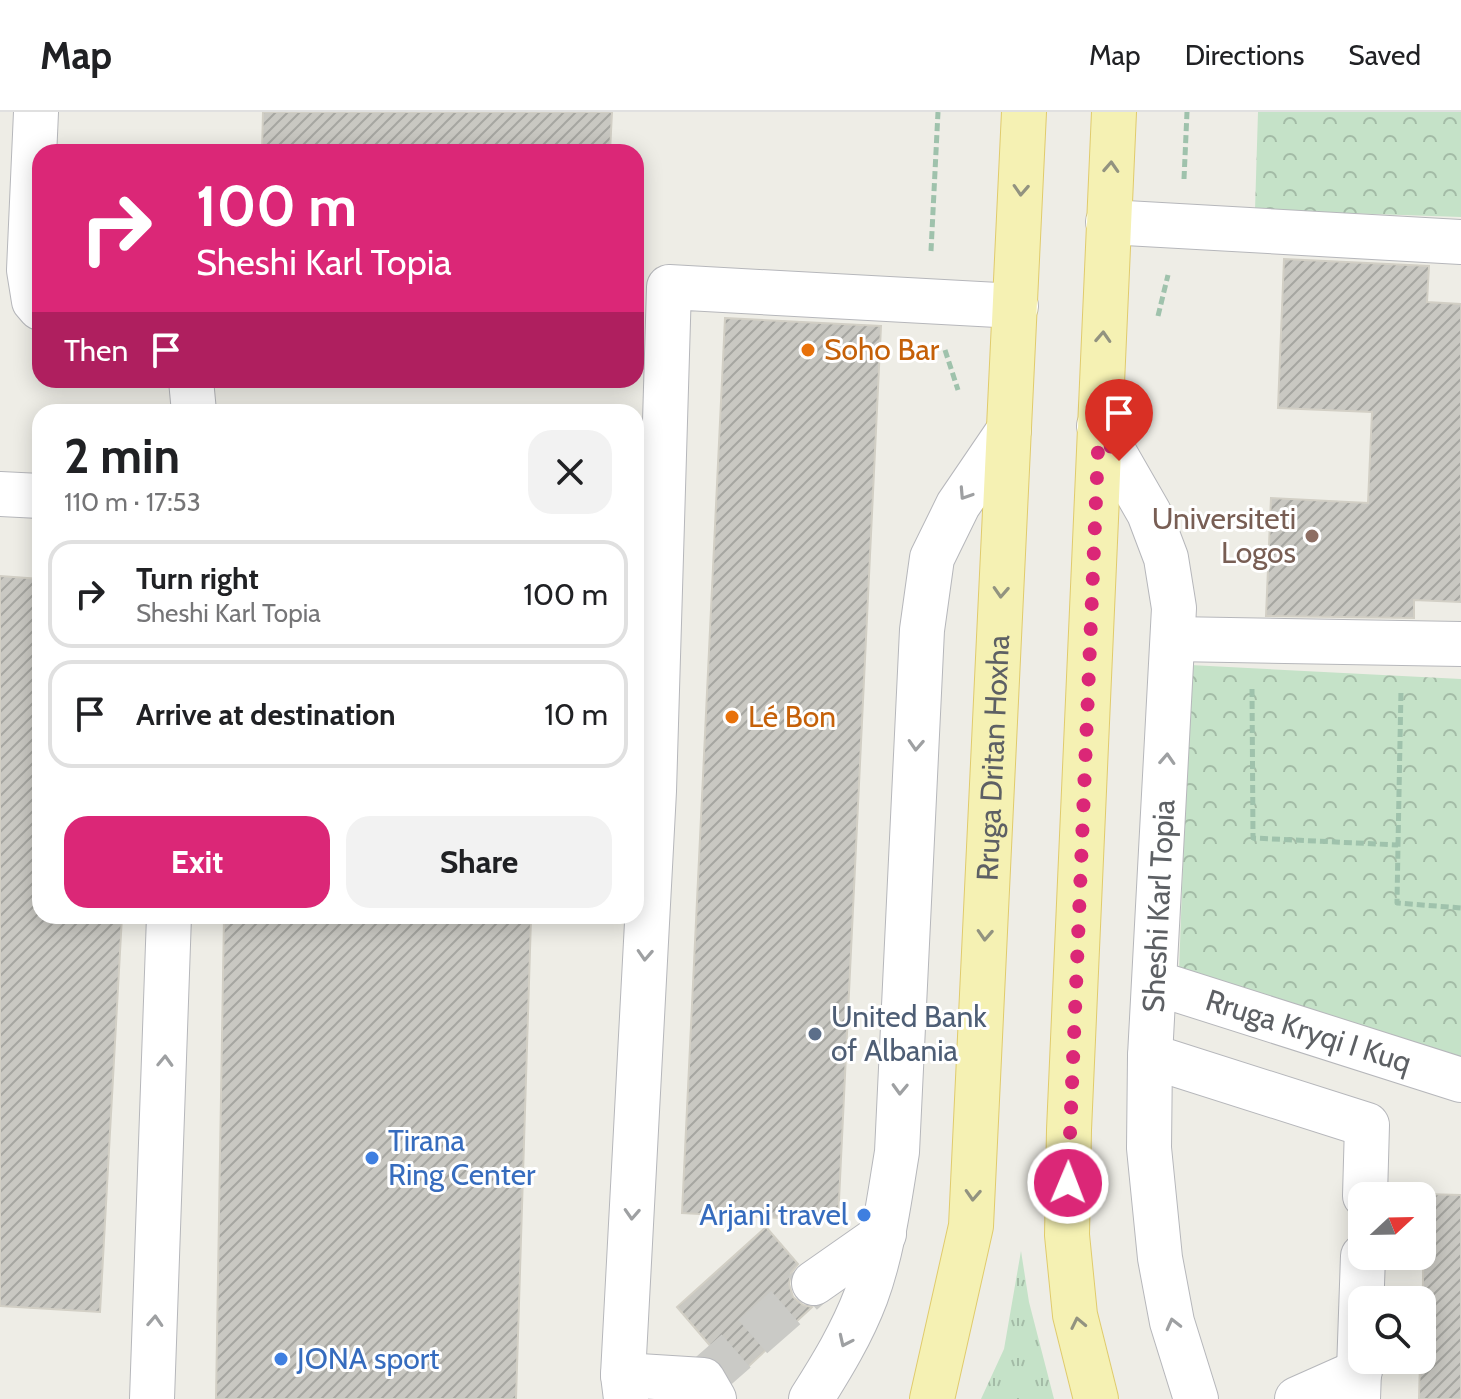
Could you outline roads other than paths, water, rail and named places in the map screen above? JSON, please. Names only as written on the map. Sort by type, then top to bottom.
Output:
[{"type":"main road","name":"Rruga Dritan Hoxha","points":[[932,1399],[971,1226],[1024,112]]},
{"type":"main road","points":[[1096,1399],[1075,1315],[1067,1235],[1114,112]]},
{"type":"street","points":[[35,144],[36,112]]},
{"type":"street","points":[[32,202],[29,270],[32,289]]},
{"type":"street","points":[[1108,222],[1461,242]]},
{"type":"street","points":[[644,767],[649,496],[669,287],[1016,306]]},
{"type":"street","name":"Sheshi Karl Topia","points":[[1099,426],[1149,513],[1166,558],[1174,608],[1150,1056],[1149,1148],[1160,1258],[1172,1322],[1196,1399]]},
{"type":"street","points":[[811,1399],[838,1358],[866,1297],[884,1234],[897,1152],[922,630],[932,558],[958,505],[1009,430]]},
{"type":"street","points":[[0,494],[32,496]]},
{"type":"street","points":[[1173,639],[1461,644]]},
{"type":"street","points":[[152,1399],[169,924]]},
{"type":"street","points":[[640,924],[625,1387],[703,1380],[714,1399]]},
{"type":"street","name":"Rruga Kryqi I Kuq","points":[[1156,983],[1461,1080]]},
{"type":"street","points":[[1150,1056],[1367,1125],[1365,1182]]},
{"type":"street","points":[[814,1283],[884,1234]]},
{"type":"street","points":[[1297,1399],[1359,1385],[1363,1270]]},
{"type":"tunnel","points":[[703,1380],[814,1283]]},
{"type":"place","name":"Soho Bar","points":[[808,350]]},
{"type":"place","name":"Universiteti Logos","points":[[1312,536]]},
{"type":"place","name":"Lé Bon","points":[[732,717]]},
{"type":"place","name":"United Bank of Albania","points":[[815,1034]]},
{"type":"place","name":"Tirana Ring Center","points":[[372,1158]]},
{"type":"place","name":"Arjani travel","points":[[864,1215]]},
{"type":"place","name":"JONA sport","points":[[281,1359]]}]
